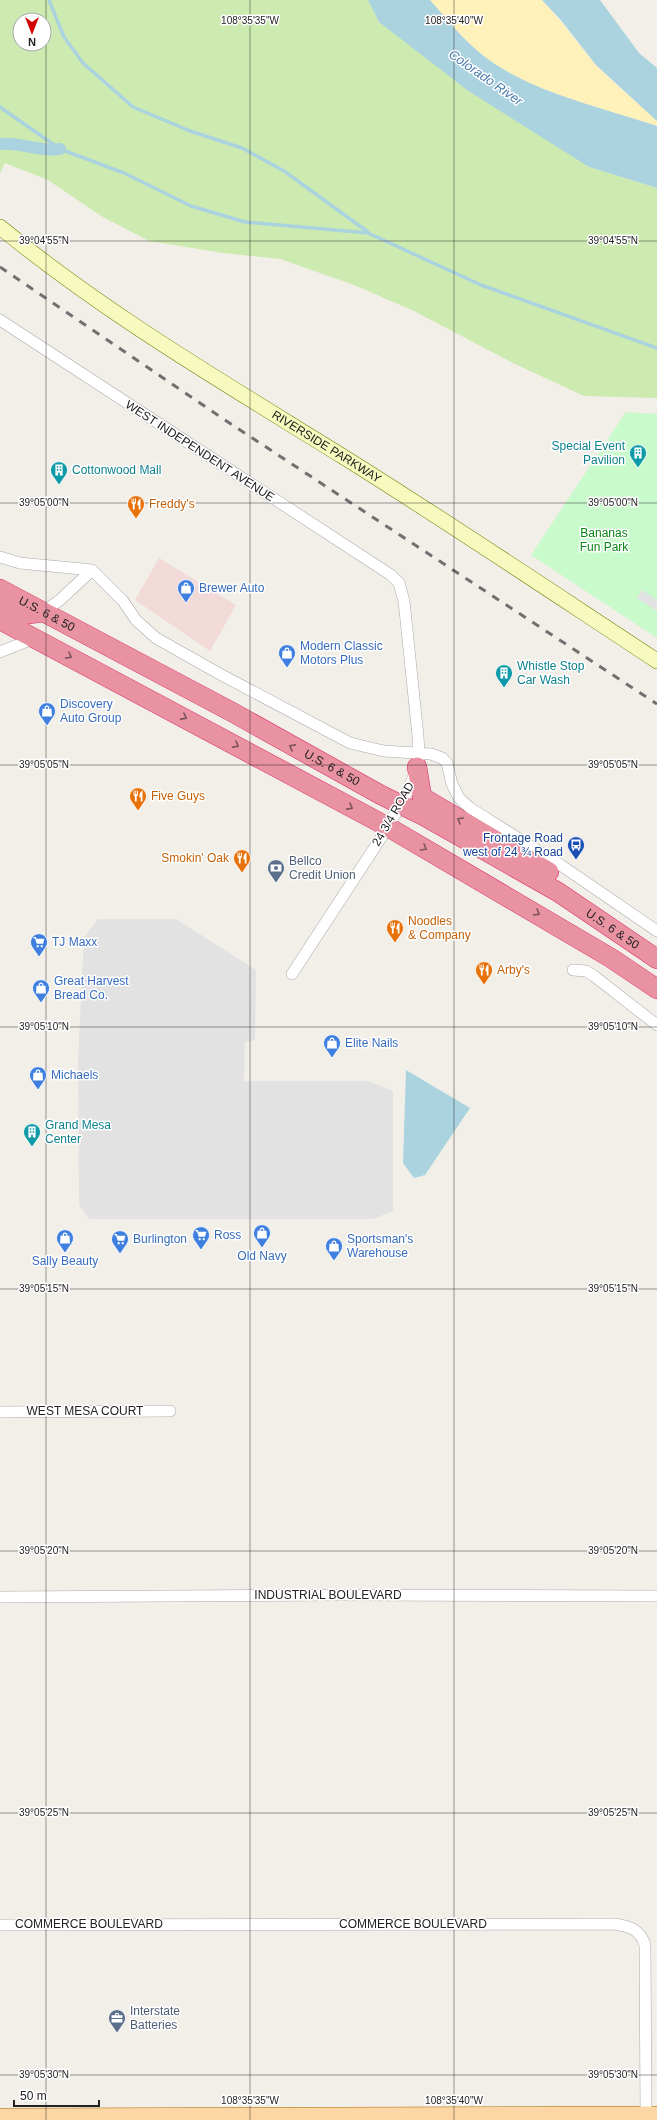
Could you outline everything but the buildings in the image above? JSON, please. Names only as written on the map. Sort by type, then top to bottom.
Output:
[{"type":"highway","name":"U.S. 6 & 50","points":[[0,589],[232,712],[400,805],[424,816],[552,888],[657,959]]},
{"type":"highway","points":[[0,604],[22,616],[43,612]]},
{"type":"highway","name":"U.S. 6 & 50","points":[[0,620],[386,831],[611,958],[657,989]]},
{"type":"highway","points":[[35,638],[53,635],[75,642],[171,693],[232,712]]},
{"type":"highway","points":[[418,760],[422,796],[559,878],[592,915]]},
{"type":"highway","points":[[386,831],[396,824],[412,824],[554,905],[592,915]]},
{"type":"main road","name":"RIVERSIDE PARKWAY","points":[[0,227],[69,280],[122,317],[428,510],[657,661]]},
{"type":"main road","points":[[0,2117],[651,2115]]},
{"type":"street","name":"WEST INDEPENDENT AVENUE","points":[[0,320],[391,575],[399,583]]},
{"type":"street","points":[[0,557],[20,563],[92,570],[122,601],[136,620],[156,638],[218,673],[350,743],[418,760],[431,754],[442,758],[447,763],[452,784],[459,798],[470,808],[562,866],[657,931]]},
{"type":"street","points":[[43,612],[60,600],[92,570]]},
{"type":"street","name":"24 3/4 ROAD","points":[[292,974],[386,831],[409,789],[418,760],[404,601],[399,583]]},
{"type":"street","points":[[0,652],[35,638]]},
{"type":"street","points":[[574,970],[586,971],[594,976],[657,1025]]},
{"type":"street","name":"WEST MESA COURT","points":[[0,1412],[170,1411]]},
{"type":"street","name":"INDUSTRIAL BOULEVARD","points":[[0,1597],[340,1594],[657,1596]]},
{"type":"street","name":"COMMERCE BOULEVARD","points":[[0,1925],[606,1924],[627,1926],[635,1929],[642,1936],[645,1945],[651,2115]]},
{"type":"shaded area","name":"Brewer Auto","points":[[159,558],[236,605],[210,651],[135,600]]},
{"type":"shaded area","points":[[642,590],[657,600],[657,611],[637,598]]},
{"type":"shaded area","points":[[98,919],[176,919],[256,970],[255,1040],[245,1042],[244,1081],[368,1081],[393,1091],[393,1211],[373,1219],[89,1219],[79,1205],[78,1061],[84,937]]},
{"type":"green space","points":[[0,0],[368,0],[379,22],[589,167],[657,188],[657,398],[584,396],[515,364],[414,311],[354,285],[280,259],[223,253],[149,241],[101,216],[48,180],[5,163],[0,173]]},
{"type":"green space","name":"Bananas Fun Park","points":[[626,412],[657,414],[657,638],[531,555]]},
{"type":"sand","points":[[430,0],[542,0],[556,15],[595,64],[657,121],[657,126],[546,90],[504,70],[485,57],[470,44]]},
{"type":"water","name":"Colorado River","points":[[368,0],[430,0],[470,44],[485,57],[504,70],[546,90],[657,126],[657,188],[589,167],[467,90],[379,22]]},
{"type":"water","points":[[542,0],[600,0],[639,53],[657,68],[657,121],[596,65],[560,19]]},
{"type":"water","points":[[406,1070],[470,1108],[425,1175],[414,1178],[403,1163]]},
{"type":"waterway","points":[[49,0],[64,37],[83,63],[133,107],[190,131],[242,148],[284,171],[368,232]]},
{"type":"waterway","points":[[0,107],[60,149],[124,173],[191,206],[245,222],[368,233],[481,285],[657,348]]},
{"type":"waterway","points":[[0,144],[15,144],[52,150],[60,149]]},
{"type":"railway","points":[[0,267],[231,424],[657,704]]},
{"type":"place","name":"Special Event Pavilion","points":[[638,468]]},
{"type":"place","name":"Cottonwood Mall","points":[[59,485]]},
{"type":"place","name":"Freddy's","points":[[136,519]]},
{"type":"place","name":"Brewer Auto","points":[[186,603]]},
{"type":"place","name":"Modern Classic Motors Plus","points":[[287,668]]},
{"type":"place","name":"Whistle Stop Car Wash","points":[[504,688]]},
{"type":"place","name":"Discovery Auto Group","points":[[47,726]]},
{"type":"place","name":"Five Guys","points":[[138,811]]},
{"type":"place","name":"Frontage Road west of 24 ¾ Road","points":[[576,860]]},
{"type":"place","name":"Smokin' Oak","points":[[242,873]]},
{"type":"place","name":"Bellco Credit Union","points":[[276,883]]},
{"type":"place","name":"Noodles & Company","points":[[395,943]]},
{"type":"place","name":"TJ Maxx","points":[[39,957]]},
{"type":"place","name":"Arby's","points":[[484,985]]},
{"type":"place","name":"Great Harvest Bread Co.","points":[[41,1003]]},
{"type":"place","name":"Elite Nails","points":[[332,1058]]},
{"type":"place","name":"Michaels","points":[[38,1090]]},
{"type":"place","name":"Grand Mesa Center","points":[[32,1147]]},
{"type":"place","name":"Old Navy","points":[[262,1248]]},
{"type":"place","name":"Ross","points":[[201,1250]]},
{"type":"place","name":"Sally Beauty","points":[[65,1253]]},
{"type":"place","name":"Burlington","points":[[120,1254]]},
{"type":"place","name":"Sportsman's Warehouse","points":[[334,1261]]},
{"type":"place","name":"Interstate Batteries","points":[[117,2033]]}]
